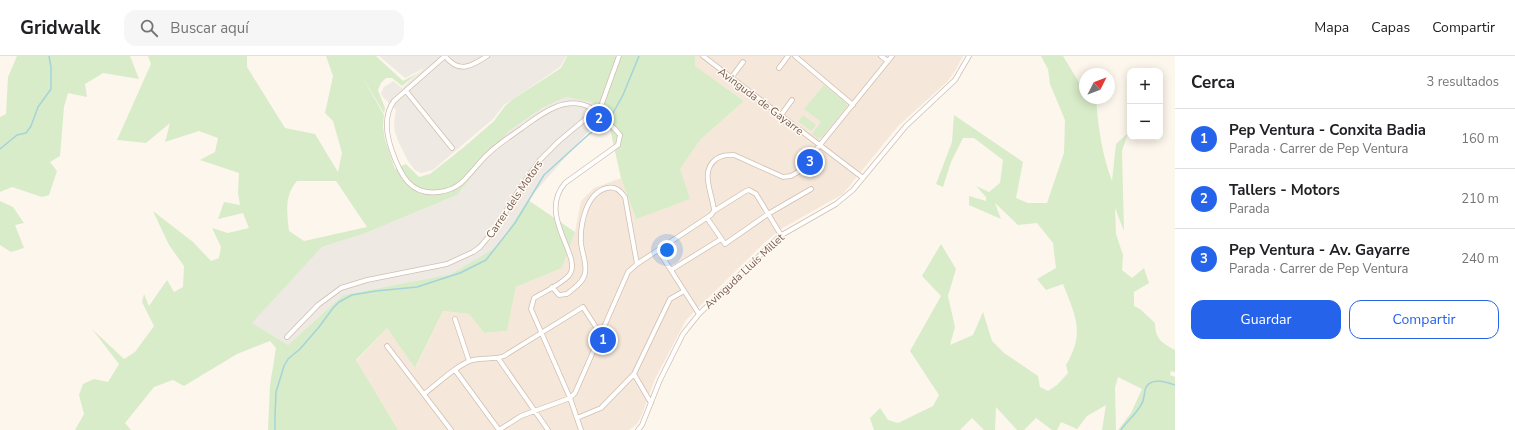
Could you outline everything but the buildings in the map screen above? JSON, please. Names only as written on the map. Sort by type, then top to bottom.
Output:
[{"type":"street","points":[[487,56],[475,64],[466,67],[455,65],[445,56],[388,108],[386,126],[387,133],[399,170],[415,188],[421,192],[431,193],[447,191],[460,184],[487,155],[547,110],[573,103],[592,108],[620,135],[618,145],[565,183],[559,190],[556,197],[558,225],[573,266],[571,273],[567,278],[534,298],[531,309],[570,398],[581,430]]},
{"type":"street","name":"Carrer dels Motors","points":[[287,337],[318,305],[335,292],[347,286],[367,280],[440,266],[473,252],[480,247],[493,232],[539,161],[559,141],[601,106],[619,56]]},
{"type":"street","name":"Avinguda de Gayarre","points":[[703,56],[820,145]]},
{"type":"street","points":[[779,68],[788,56]]},
{"type":"street","points":[[795,56],[853,105]]},
{"type":"street","points":[[881,56],[888,61]]},
{"type":"street","points":[[714,211],[707,176],[708,169],[712,162],[725,154],[734,155],[783,177],[791,176],[798,172],[892,56]]},
{"type":"street","name":"Avinguda Lluís Millet","points":[[638,430],[642,425],[660,380],[683,334],[699,314],[781,235],[836,204],[853,190],[906,126],[955,80],[969,56]]},
{"type":"street","points":[[731,78],[743,62]]},
{"type":"street","points":[[406,91],[452,148]]},
{"type":"street","points":[[781,115],[792,100]]},
{"type":"street","points":[[820,145],[863,178]]},
{"type":"street","points":[[552,287],[559,295],[567,294],[585,276],[586,268],[581,243],[581,230],[587,206],[591,200],[606,188],[613,187],[620,190],[625,197],[637,264]]},
{"type":"street","points":[[707,218],[725,244],[768,214],[811,189]]},
{"type":"street","points":[[455,370],[499,430],[521,416],[570,398],[580,383],[628,272],[637,264],[707,218],[714,211],[749,190],[756,194],[781,235]]},
{"type":"street","points":[[671,270],[721,239]]},
{"type":"street","points":[[658,250],[699,314]]},
{"type":"street","points":[[577,418],[601,408],[634,374],[670,299],[684,291]]},
{"type":"street","points":[[424,394],[455,370],[470,361],[474,359],[498,358],[504,356],[583,307],[601,335]]},
{"type":"street","points":[[455,319],[470,361]]},
{"type":"street","points":[[387,346],[451,430]]},
{"type":"street","points":[[498,358],[548,430]]},
{"type":"street","points":[[634,374],[651,403]]},
{"type":"shaded area","points":[[379,56],[566,56],[560,67],[504,105],[493,119],[433,170],[421,173],[415,170],[408,161],[398,141],[394,124],[396,110],[382,96],[381,93],[384,87],[393,81],[402,88],[424,68],[405,78]]},
{"type":"shaded area","points":[[695,56],[963,56],[948,81],[898,126],[843,194],[781,229],[764,243],[686,320],[655,379],[641,417],[637,424],[629,430],[398,430],[356,361],[387,328],[416,367],[443,311],[469,314],[484,333],[507,331],[516,287],[562,268],[575,232],[581,201],[594,188],[621,178],[636,219],[680,169],[701,139],[744,101],[694,66]]},
{"type":"shaded area","points":[[566,97],[590,102],[606,111],[528,200],[497,248],[451,274],[343,295],[288,345],[251,323],[322,247],[366,233],[457,195],[509,131],[542,108]]},
{"type":"green space","points":[[17,56],[130,56],[139,79],[103,73],[85,84],[87,97],[68,93],[64,107],[60,156],[50,162],[57,171],[49,195],[42,197],[12,187],[0,192],[0,117],[6,114],[8,77]]},
{"type":"green space","points":[[148,56],[247,56],[247,67],[285,128],[315,134],[338,172],[342,153],[333,121],[325,113],[333,76],[326,56],[376,56],[403,81],[418,73],[402,86],[392,78],[386,78],[381,83],[378,90],[385,108],[384,113],[361,75],[384,115],[383,126],[385,140],[395,169],[406,164],[419,177],[430,174],[464,147],[494,121],[505,106],[513,99],[561,68],[567,56],[695,56],[695,66],[744,101],[701,139],[680,169],[690,199],[636,219],[621,178],[606,111],[590,102],[566,97],[542,108],[509,131],[457,195],[366,233],[322,247],[252,323],[288,345],[343,295],[451,274],[497,247],[528,200],[575,232],[562,268],[516,287],[507,331],[484,333],[469,314],[443,311],[415,368],[387,328],[356,360],[398,430],[268,430],[270,385],[276,348],[270,341],[237,354],[184,386],[173,380],[154,387],[125,423],[131,430],[75,430],[84,414],[79,395],[83,384],[94,379],[108,382],[119,364],[92,329],[124,359],[135,352],[154,326],[142,302],[144,294],[149,306],[167,280],[174,292],[183,287],[184,266],[169,245],[153,211],[193,242],[211,261],[219,258],[221,247],[212,228],[228,233],[249,228],[243,213],[218,219],[224,202],[240,205],[238,193],[239,173],[200,160],[215,152],[218,138],[199,131],[165,142],[170,123],[146,143],[117,140],[151,64]],"holes":[[[297,181],[336,181],[367,227],[304,241],[289,231],[287,205],[290,193]]]},
{"type":"green space","points":[[1041,56],[1063,56],[1079,82],[1079,104],[1097,104],[1101,140],[1112,181],[1116,144],[1127,134],[1122,151],[1124,231],[1115,208],[1116,234],[1123,255],[1122,270],[1132,278],[1144,268],[1149,283],[1134,292],[1134,306],[1140,309],[1155,323],[1156,333],[1160,340],[1175,350],[1175,372],[1171,371],[1170,375],[1175,377],[1175,430],[1118,430],[1131,413],[1142,389],[1118,377],[1115,388],[1116,430],[1102,430],[1106,405],[1087,416],[1077,429],[1061,422],[1057,430],[1052,430],[1036,418],[1024,430],[1017,430],[996,407],[995,430],[984,430],[972,418],[960,430],[874,430],[870,418],[880,408],[888,420],[898,423],[933,406],[939,395],[910,351],[941,296],[922,276],[941,244],[956,269],[948,296],[955,327],[950,345],[973,335],[983,312],[992,341],[1004,353],[1038,376],[1040,387],[1048,391],[1057,385],[1068,373],[1066,365],[1072,354],[1077,334],[1072,306],[1063,284],[1046,290],[1037,279],[1056,268],[1053,243],[1037,223],[1018,225],[995,203],[1001,219],[969,205],[969,196],[986,201],[986,197],[976,186],[989,192],[1000,183],[1003,160],[974,138],[963,138],[951,162],[943,187],[936,184],[952,142],[954,115],[1023,162],[1016,198],[1028,203],[1047,203],[1064,153],[1065,120],[1050,84],[1048,69]]},
{"type":"green space","points":[[824,85],[845,102],[847,106],[822,137],[818,139],[812,134],[821,122],[804,109]]},
{"type":"green space","points":[[803,115],[816,125],[811,131],[798,121]]},
{"type":"green space","points":[[0,201],[13,207],[24,223],[15,225],[24,248],[11,252],[0,245]]},
{"type":"waterway","points":[[0,149],[17,135],[26,133],[31,126],[38,107],[51,89],[51,67],[49,56]]},
{"type":"waterway","points":[[275,430],[276,392],[284,366],[288,359],[300,349],[319,327],[333,308],[339,302],[352,295],[417,287],[460,273],[486,260],[515,223],[544,175],[588,135],[602,125],[613,113],[623,95],[639,56]]},
{"type":"waterway","points":[[1121,430],[1141,406],[1144,399],[1145,390],[1150,383],[1158,381],[1175,385]]},
{"type":"place","name":"Tallers - Motors","points":[[599,119]]},
{"type":"place","name":"Pep Ventura - Av. Gayarre","points":[[810,162]]},
{"type":"place","name":"Pep Ventura - Conxita Badia","points":[[603,340]]}]
